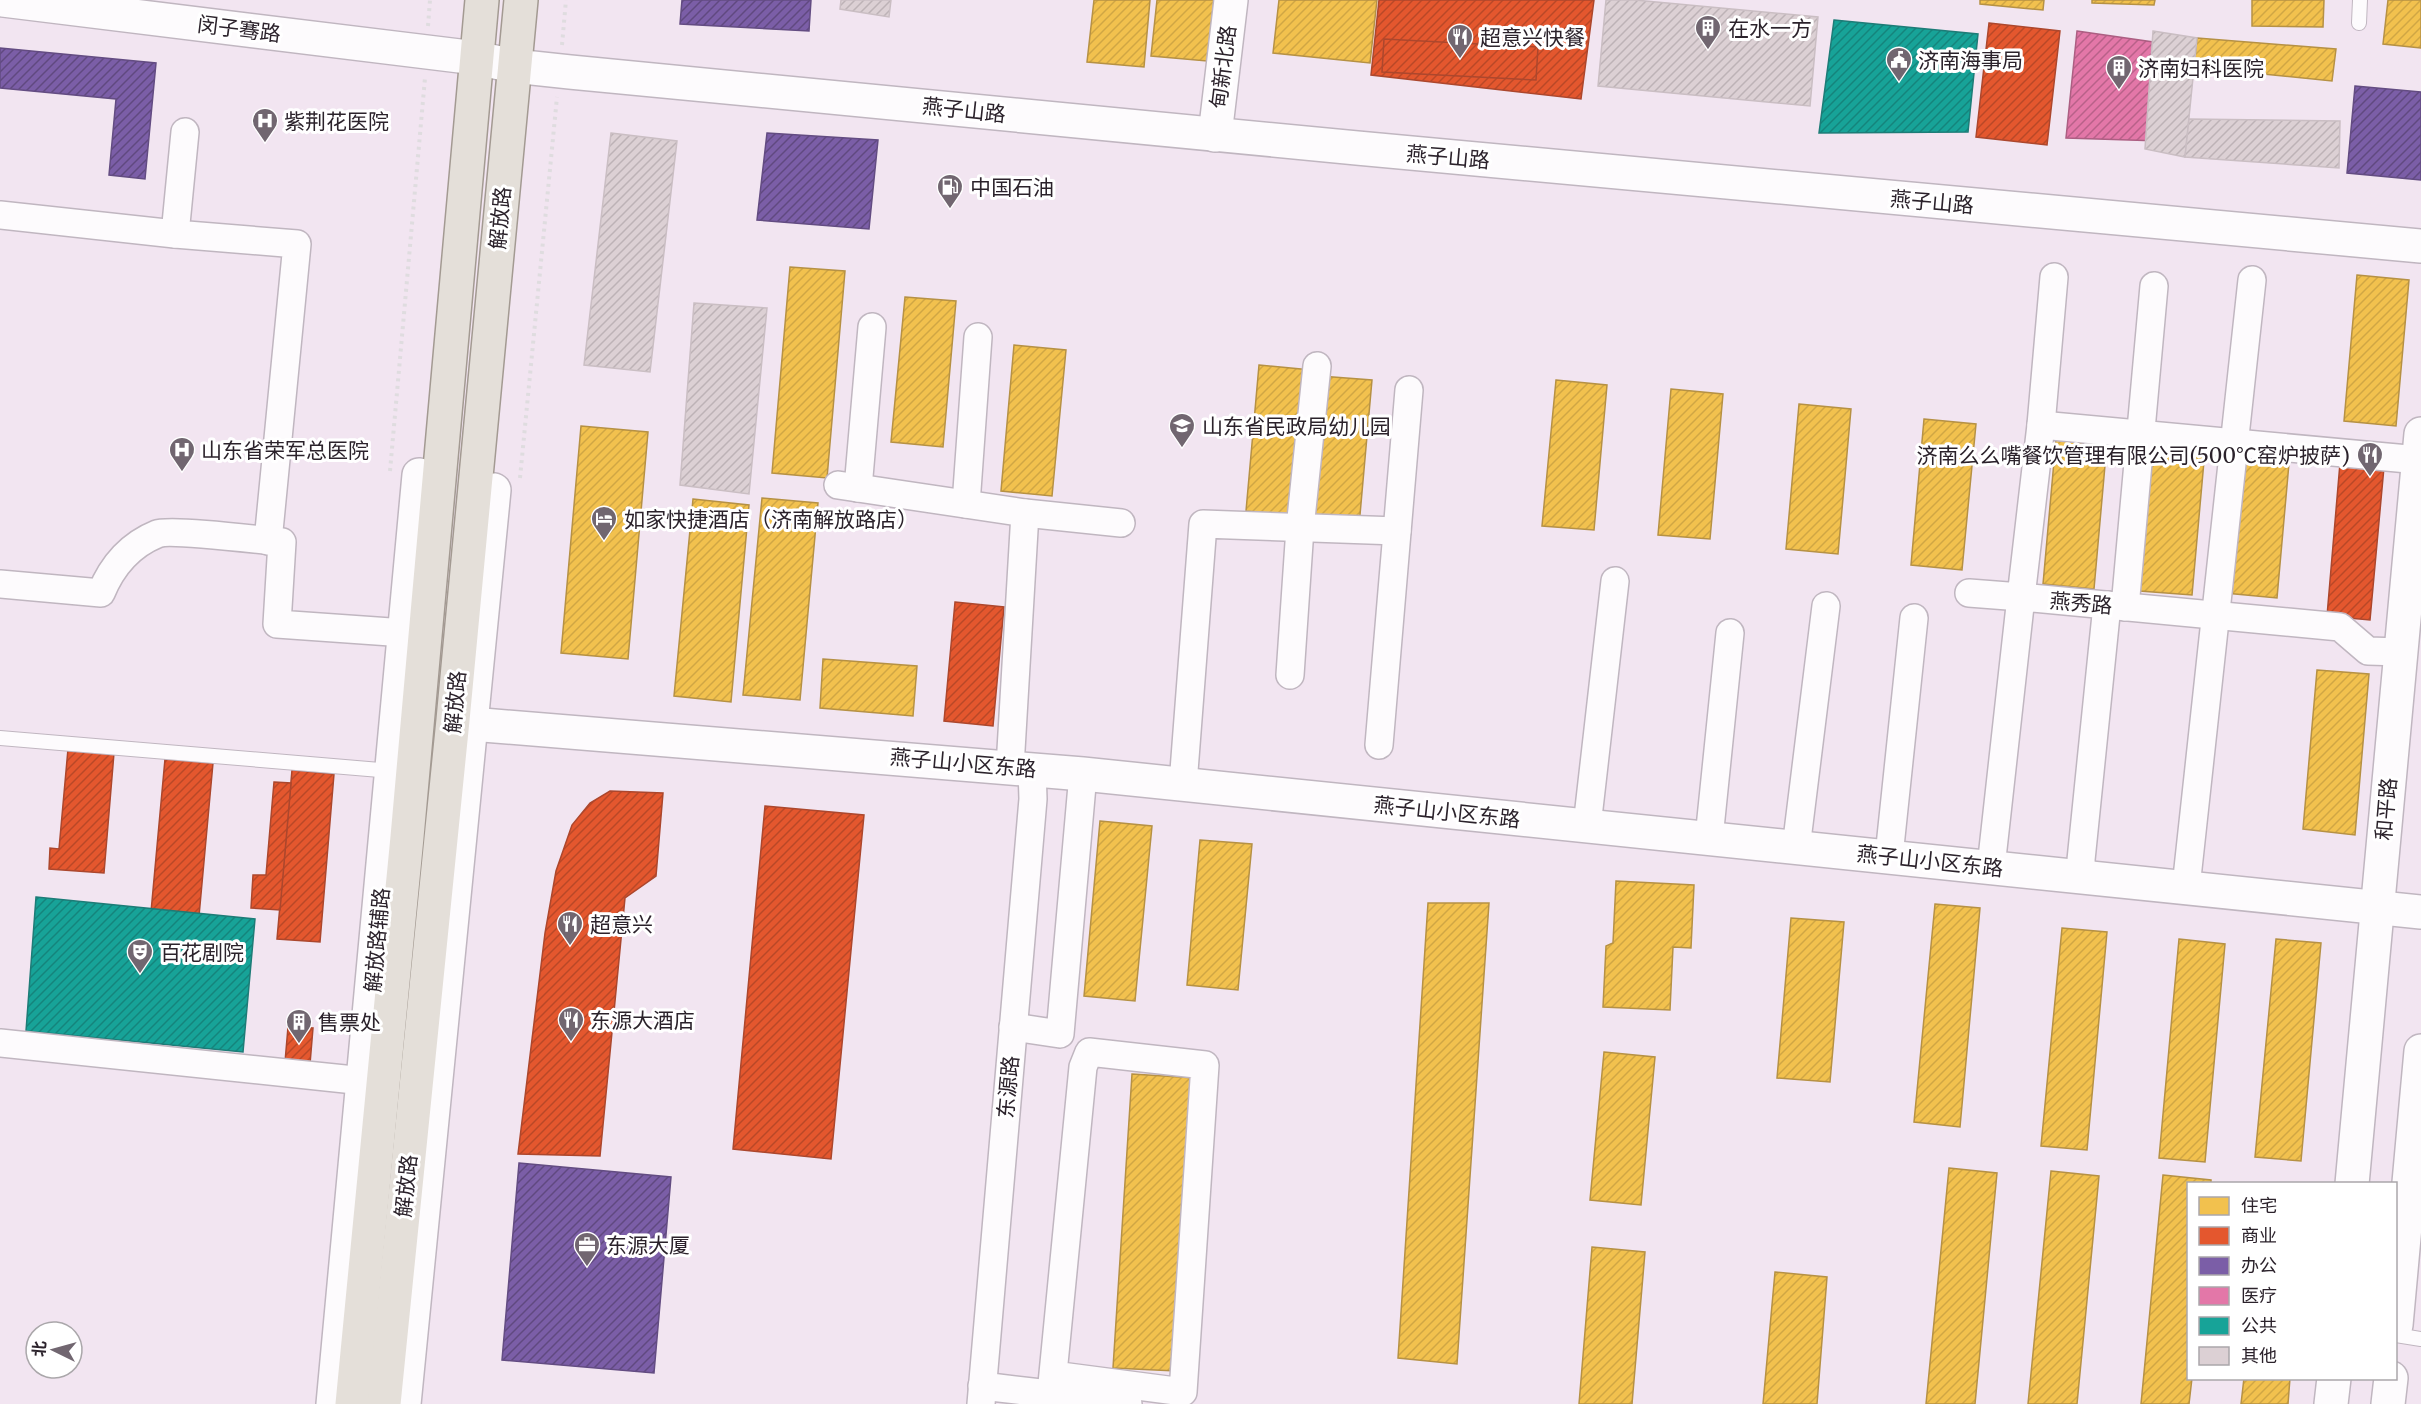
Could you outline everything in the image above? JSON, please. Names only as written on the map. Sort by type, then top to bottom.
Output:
[{"type":"main road","name":"解放路","points":[[352,1404],[442,452],[482,0]]},
{"type":"main road","name":"解放路","points":[[384,1404],[521,0]]},
{"type":"main road","points":[[419,475],[442,452]]},
{"type":"main road","points":[[478,458],[494,490]]},
{"type":"street","name":"闵子骞路","points":[[3,0],[476,58]]},
{"type":"street","name":"甸新北路","points":[[1214,129],[1227,0]]},
{"type":"street","name":"甸新北路","points":[[1214,129],[1231,0]]},
{"type":"street","name":"燕子山路","points":[[476,58],[2421,246]]},
{"type":"street","name":"燕子山路","points":[[1214,129],[2421,236]]},
{"type":"street","points":[[175,234],[185,132]]},
{"type":"street","points":[[0,215],[175,234],[297,244],[268,541]]},
{"type":"street","points":[[1969,593],[2021,597],[2041,425],[2054,277]]},
{"type":"street","points":[[2186,887],[2252,280]]},
{"type":"street","points":[[2082,876],[2081,860],[2142,435],[2154,286]]},
{"type":"street","points":[[872,327],[848,486],[1025,513],[1121,523]]},
{"type":"street","points":[[966,504],[978,337]]},
{"type":"street","points":[[1290,675],[1300,528],[1317,366]]},
{"type":"street","points":[[1379,745],[1409,390]]},
{"type":"street","points":[[2041,425],[2234,441],[2420,447]]},
{"type":"street","name":"和平路","points":[[2352,1182],[2420,447]]},
{"type":"street","name":"解放路辅路","points":[[333,1404],[419,475]]},
{"type":"street","points":[[404,1404],[494,490]]},
{"type":"street","name":"东源路","points":[[981,1395],[1033,799],[1021,768],[1025,513]]},
{"type":"street","points":[[1183,784],[1203,524],[1396,531]]},
{"type":"street","points":[[0,584],[101,592],[111,570],[117,563],[131,549],[159,533],[282,542],[277,624],[405,633]]},
{"type":"street","points":[[1587,826],[1615,582]]},
{"type":"street","name":"燕秀路","points":[[1991,867],[2021,597],[2340,627],[2368,651],[2401,652]]},
{"type":"street","points":[[1796,848],[1826,606]]},
{"type":"street","points":[[1889,856],[1914,618]]},
{"type":"street","points":[[1709,838],[1730,633]]},
{"type":"street","name":"燕子山小区东路","points":[[471,724],[1021,768],[2421,912]]},
{"type":"street","points":[[1013,1027],[1060,1034],[1083,774]]},
{"type":"street","points":[[0,1043],[364,1080]]},
{"type":"street","points":[[2397,1314],[2421,1051]]},
{"type":"street","points":[[981,1395],[1052,1385],[1183,1392],[1205,1065],[1089,1052],[1083,1067],[1052,1385]]},
{"type":"street","points":[[2331,1404],[2334,1380]]},
{"type":"street","points":[[2388,1404],[2391,1380]]},
{"type":"street","points":[[1052,1385],[1089,1401],[1128,1404]]},
{"type":"lane","points":[[2359,23],[2360,0]]},
{"type":"lane","points":[[0,738],[392,771]]},
{"type":"lane","points":[[2397,1335],[2421,1339]]},
{"type":"building: 住宅","points":[[1094,0],[1150,0],[1144,67],[1087,62]]},
{"type":"building: 住宅","points":[[1157,0],[1214,0],[1207,61],[1151,56]]},
{"type":"building: 住宅","points":[[1279,0],[1377,0],[1370,63],[1273,53]]},
{"type":"building: 住宅","points":[[1980,0],[2044,0],[2043,10],[1980,4]]},
{"type":"building: 住宅","points":[[2092,0],[2155,0],[2154,5],[2092,3]]},
{"type":"building: 住宅","points":[[2252,0],[2324,0],[2323,27],[2252,26]]},
{"type":"building: 住宅","points":[[2388,0],[2421,0],[2421,48],[2383,44]]},
{"type":"building: 住宅","points":[[2197,38],[2336,49],[2332,81],[2194,67]]},
{"type":"building: 住宅","points":[[790,267],[845,271],[827,478],[772,473]]},
{"type":"building: 住宅","points":[[2357,275],[2409,280],[2396,426],[2344,421]]},
{"type":"building: 住宅","points":[[905,297],[956,301],[943,447],[891,442]]},
{"type":"building: 住宅","points":[[1014,345],[1066,350],[1052,496],[1001,491]]},
{"type":"building: 住宅","points":[[1259,365],[1311,370],[1298,516],[1246,511]]},
{"type":"building: 住宅","points":[[1320,376],[1372,380],[1359,526],[1307,521]]},
{"type":"building: 住宅","points":[[1556,380],[1607,385],[1594,530],[1542,526]]},
{"type":"building: 住宅","points":[[1671,389],[1723,394],[1710,539],[1658,535]]},
{"type":"building: 住宅","points":[[1799,404],[1851,409],[1838,554],[1786,549]]},
{"type":"building: 住宅","points":[[1924,419],[1976,424],[1962,570],[1911,565]]},
{"type":"building: 住宅","name":"如家快捷酒店（济南解放路店）","points":[[581,426],[648,432],[628,659],[561,653]]},
{"type":"building: 住宅","points":[[2056,439],[2107,443],[2094,589],[2043,584]]},
{"type":"building: 住宅","points":[[2153,445],[2205,450],[2192,595],[2140,591]]},
{"type":"building: 住宅","points":[[2238,448],[2290,452],[2277,598],[2225,593]]},
{"type":"building: 住宅","points":[[762,498],[818,503],[800,700],[743,695]]},
{"type":"building: 住宅","points":[[693,499],[749,505],[731,702],[674,696]]},
{"type":"building: 住宅","points":[[823,659],[917,666],[913,716],[820,708]]},
{"type":"building: 住宅","points":[[2317,670],[2369,674],[2355,835],[2303,829]]},
{"type":"building: 住宅","points":[[1100,821],[1152,826],[1135,1001],[1084,996]]},
{"type":"building: 住宅","points":[[1200,840],[1252,844],[1238,990],[1187,985]]},
{"type":"building: 住宅","points":[[1616,881],[1694,885],[1691,948],[1673,947],[1670,1010],[1603,1007],[1606,946],[1613,943]]},
{"type":"building: 住宅","points":[[1428,903],[1489,903],[1457,1364],[1398,1358]]},
{"type":"building: 住宅","points":[[1935,904],[1980,908],[1960,1127],[1914,1122]]},
{"type":"building: 住宅","points":[[1791,918],[1844,922],[1830,1082],[1777,1078]]},
{"type":"building: 住宅","points":[[2062,928],[2107,932],[2087,1150],[2041,1146]]},
{"type":"building: 住宅","points":[[2179,939],[2225,944],[2205,1162],[2159,1158]]},
{"type":"building: 住宅","points":[[2276,939],[2321,943],[2301,1161],[2255,1157]]},
{"type":"building: 住宅","points":[[1604,1052],[1655,1057],[1641,1205],[1590,1200]]},
{"type":"building: 住宅","points":[[1132,1074],[1195,1078],[1176,1371],[1113,1368]]},
{"type":"building: 住宅","points":[[1949,1168],[1997,1173],[1975,1404],[1926,1404]]},
{"type":"building: 住宅","points":[[2051,1171],[2099,1176],[2077,1404],[2028,1404]]},
{"type":"building: 住宅","points":[[2163,1175],[2211,1180],[2211,1182],[2187,1182],[2187,1380],[2192,1380],[2189,1404],[2141,1404]]},
{"type":"building: 住宅","points":[[1592,1247],[1645,1252],[1632,1404],[1579,1404]]},
{"type":"building: 住宅","points":[[1775,1272],[1827,1277],[1817,1404],[1763,1404]]},
{"type":"building: 住宅","points":[[2244,1380],[2290,1380],[2288,1404],[2241,1404]]},
{"type":"building: 商业","points":[[1379,0],[1594,0],[1581,99],[1371,75]]},
{"type":"building: 商业","points":[[1989,23],[2060,31],[2047,145],[1976,137]]},
{"type":"building: 商业","name":"超意兴快餐","points":[[1384,39],[1538,47],[1536,80],[1382,72]]},
{"type":"building: 商业","points":[[2340,463],[2384,467],[2370,620],[2327,616]]},
{"type":"building: 商业","points":[[955,602],[1004,607],[993,726],[944,721]]},
{"type":"building: 商业","points":[[68,749],[114,753],[104,873],[49,869],[50,848],[59,849]]},
{"type":"building: 商业","points":[[165,759],[213,763],[198,927],[150,923]]},
{"type":"building: 商业","points":[[292,770],[334,774],[320,942],[277,939]]},
{"type":"building: 商业","points":[[274,782],[291,783],[280,910],[251,908],[253,875],[266,875]]},
{"type":"building: 商业","name":"东源大酒店","points":[[610,791],[663,793],[656,876],[625,898],[600,1156],[518,1154],[545,933],[556,871],[572,825],[590,803]]},
{"type":"building: 商业","points":[[765,806],[864,815],[831,1159],[733,1149]]},
{"type":"building: 商业","name":"售票处","points":[[288,1027],[313,1028],[310,1064],[285,1062]]},
{"type":"building: 办公","points":[[682,0],[811,0],[809,31],[680,24]]},
{"type":"building: 办公","points":[[0,48],[156,63],[145,179],[109,175],[116,99],[0,88]]},
{"type":"building: 办公","points":[[2355,86],[2421,92],[2421,180],[2347,173]]},
{"type":"building: 办公","points":[[767,133],[878,140],[869,229],[757,220]]},
{"type":"building: 办公","name":"东源大厦","points":[[519,1163],[671,1177],[654,1373],[502,1360]]},
{"type":"building: 医疗","name":"济南妇科医院","points":[[2077,31],[2174,45],[2160,141],[2066,138]]},
{"type":"building: 公共","name":"济南海事局","points":[[1834,20],[1978,34],[1968,132],[1819,133]]},
{"type":"building: 公共","name":"百花剧院","points":[[36,897],[255,919],[243,1052],[26,1031]]},
{"type":"building: 其他","points":[[841,0],[891,0],[889,17],[840,9]]},
{"type":"building: 其他","name":"在水一方","points":[[1606,0],[1635,0],[1818,17],[1810,106],[1598,86]]},
{"type":"building: 其他","points":[[2153,31],[2197,38],[2185,157],[2145,149]]},
{"type":"building: 其他","points":[[2189,119],[2340,121],[2339,168],[2185,157]]},
{"type":"building: 其他","points":[[611,133],[677,141],[650,372],[584,365]]},
{"type":"building: 其他","points":[[694,303],[767,308],[749,494],[680,485]]},
{"type":"place","name":"在水一方","points":[[1708,51]]},
{"type":"place","name":"超意兴快餐","points":[[1460,60]]},
{"type":"place","name":"济南海事局","points":[[1899,83]]},
{"type":"place","name":"济南妇科医院","points":[[2119,91]]},
{"type":"place","name":"紫荆花医院","points":[[265,144]]},
{"type":"place","name":"中国石油","points":[[950,210]]},
{"type":"place","name":"山东省民政局幼儿园","points":[[1182,449]]},
{"type":"place","name":"山东省荣军总医院","points":[[182,473]]},
{"type":"place","name":"济南么么嘴餐饮管理有限公司(500℃窑炉披萨)","points":[[2370,478]]},
{"type":"place","name":"如家快捷酒店（济南解放路店）","points":[[604,542]]},
{"type":"place","name":"超意兴","points":[[570,947]]},
{"type":"place","name":"百花剧院","points":[[140,975]]},
{"type":"place","name":"东源大酒店","points":[[571,1043]]},
{"type":"place","name":"售票处","points":[[299,1045]]},
{"type":"place","name":"东源大厦","points":[[587,1268]]}]
